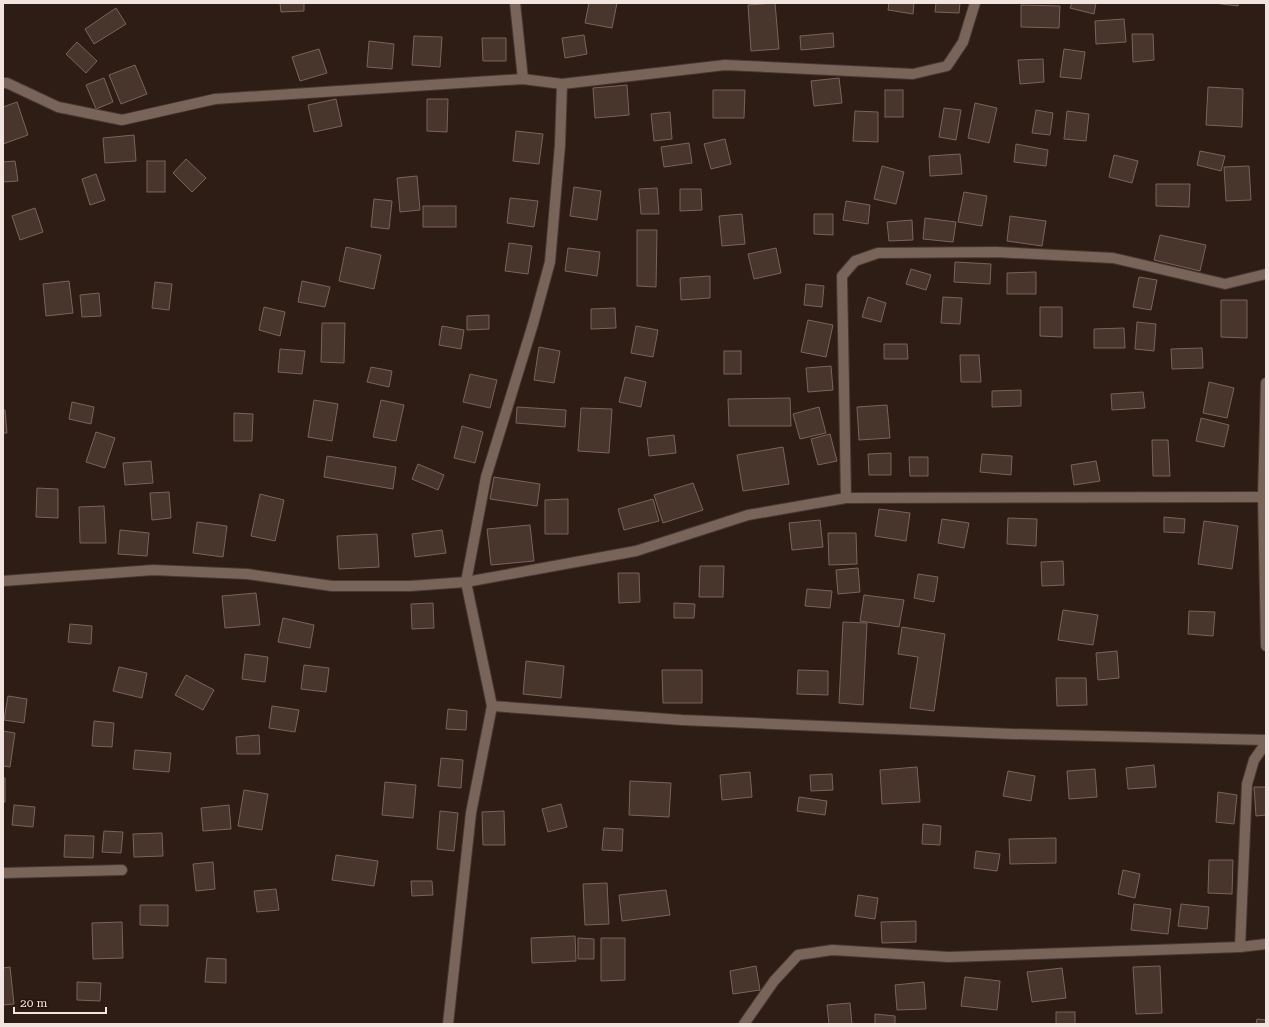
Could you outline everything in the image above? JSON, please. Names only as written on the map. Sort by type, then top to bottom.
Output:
[{"type":"street","points":[[515,3],[524,79]]},
{"type":"street","points":[[3,83],[7,83],[58,107],[122,120],[215,99],[524,79],[562,84],[725,65],[913,74],[947,66],[963,42],[975,3]]},
{"type":"street","points":[[448,1024],[471,813],[492,706],[466,582],[486,477],[534,324],[550,262],[560,145],[562,84]]},
{"type":"street","points":[[846,498],[842,276],[855,261],[878,253],[996,252],[1113,258],[1225,284],[1266,274]]},
{"type":"street","points":[[1266,383],[1264,497],[1266,646]]},
{"type":"street","points":[[3,581],[153,570],[247,574],[332,586],[410,586],[466,582],[636,551],[748,515],[846,498],[1264,497]]},
{"type":"street","points":[[492,706],[690,721],[1012,734],[1266,742]]},
{"type":"street","points":[[1240,947],[1248,784],[1254,760],[1266,742]]},
{"type":"street","points":[[3,873],[122,870]]},
{"type":"street","points":[[744,1024],[774,981],[798,955],[832,950],[949,957],[1240,947],[1266,944]]},
{"type":"building","points":[[280,3],[304,3],[304,11],[281,12]]},
{"type":"building","points":[[589,3],[617,3],[612,28],[585,23]]},
{"type":"building","points":[[775,3],[779,49],[751,51],[748,5]]},
{"type":"building","points":[[889,3],[914,3],[913,14],[888,10]]},
{"type":"building","points":[[936,3],[960,3],[959,13],[935,12]]},
{"type":"building","points":[[1072,3],[1096,3],[1094,14],[1070,8]]},
{"type":"building","points":[[1214,3],[1238,3],[1238,6]]},
{"type":"building","points":[[1021,5],[1060,6],[1059,28],[1021,27]]},
{"type":"building","points":[[116,8],[126,24],[94,44],[85,29]]},
{"type":"building","points":[[1124,19],[1126,42],[1096,44],[1095,21]]},
{"type":"building","points":[[833,33],[834,47],[801,50],[800,36]]},
{"type":"building","points":[[1132,34],[1153,34],[1154,60],[1133,62]]},
{"type":"building","points":[[584,35],[587,54],[565,58],[562,38]]},
{"type":"building","points":[[414,36],[442,37],[440,67],[412,65]]},
{"type":"building","points":[[482,38],[506,38],[506,61],[483,61]]},
{"type":"building","points":[[369,41],[394,44],[392,69],[367,67]]},
{"type":"building","points":[[77,42],[97,61],[86,73],[66,54]]},
{"type":"building","points":[[319,49],[327,73],[300,81],[292,57]]},
{"type":"building","points":[[1064,49],[1085,52],[1081,79],[1060,77]]},
{"type":"building","points":[[1043,59],[1044,82],[1020,84],[1018,60]]},
{"type":"building","points":[[135,65],[147,94],[121,104],[109,75]]},
{"type":"building","points":[[104,78],[113,102],[96,109],[86,85]]},
{"type":"building","points":[[839,78],[842,103],[814,106],[811,81]]},
{"type":"building","points":[[627,85],[629,115],[595,118],[593,88]]},
{"type":"building","points":[[1208,87],[1243,89],[1242,127],[1206,125]]},
{"type":"building","points":[[713,90],[745,90],[744,118],[713,118]]},
{"type":"building","points":[[885,90],[903,90],[903,117],[885,117]]},
{"type":"building","points":[[336,99],[342,126],[314,132],[308,105]]},
{"type":"building","points":[[427,99],[448,99],[447,132],[427,131]]},
{"type":"building","points":[[17,102],[28,135],[3,144],[3,107]]},
{"type":"building","points":[[975,103],[997,108],[989,143],[968,138]]},
{"type":"building","points":[[944,108],[961,110],[956,140],[939,137]]},
{"type":"building","points":[[1036,110],[1053,113],[1050,135],[1032,133]]},
{"type":"building","points":[[855,111],[878,112],[878,142],[853,141]]},
{"type":"building","points":[[1067,111],[1089,114],[1086,141],[1064,139]]},
{"type":"building","points":[[670,112],[672,139],[654,141],[651,114]]},
{"type":"building","points":[[516,131],[543,134],[539,164],[513,161]]},
{"type":"building","points":[[134,135],[136,161],[105,163],[103,138]]},
{"type":"building","points":[[725,139],[731,164],[711,169],[704,144]]},
{"type":"building","points":[[689,143],[692,163],[664,167],[661,147]]},
{"type":"building","points":[[1016,144],[1048,150],[1046,166],[1014,162]]},
{"type":"building","points":[[1200,151],[1225,156],[1221,171],[1197,165]]},
{"type":"building","points":[[960,154],[962,174],[930,176],[929,156]]},
{"type":"building","points":[[1114,155],[1138,161],[1132,183],[1109,177]]},
{"type":"building","points":[[186,159],[206,178],[192,192],[173,173]]},
{"type":"building","points":[[15,161],[18,181],[3,182],[3,162]]},
{"type":"building","points":[[147,161],[165,161],[165,192],[147,192]]},
{"type":"building","points":[[882,166],[904,172],[896,204],[874,199]]},
{"type":"building","points":[[1249,166],[1251,200],[1226,201],[1224,167]]},
{"type":"building","points":[[96,174],[105,200],[90,205],[82,179]]},
{"type":"building","points":[[417,176],[420,210],[400,212],[397,178]]},
{"type":"building","points":[[1156,184],[1190,184],[1189,207],[1156,206]]},
{"type":"building","points":[[574,187],[601,191],[597,220],[570,216]]},
{"type":"building","points":[[657,188],[659,214],[641,214],[639,189]]},
{"type":"building","points":[[680,189],[701,189],[702,210],[680,211]]},
{"type":"building","points":[[964,192],[987,196],[982,226],[958,222]]},
{"type":"building","points":[[510,198],[538,201],[534,227],[507,223]]},
{"type":"building","points":[[374,199],[392,201],[389,229],[371,227]]},
{"type":"building","points":[[846,201],[870,205],[868,224],[843,220]]},
{"type":"building","points":[[423,206],[456,206],[456,227],[423,227]]},
{"type":"building","points":[[35,208],[43,232],[20,240],[12,216]]},
{"type":"building","points":[[742,214],[745,244],[722,246],[719,216]]},
{"type":"building","points":[[814,214],[833,214],[833,235],[814,234]]},
{"type":"building","points":[[1010,216],[1046,221],[1042,246],[1007,241]]},
{"type":"building","points":[[925,218],[956,222],[953,242],[923,239]]},
{"type":"building","points":[[912,220],[913,240],[889,241],[887,222]]},
{"type":"building","points":[[637,230],[657,230],[656,287],[637,286]]},
{"type":"building","points":[[1160,235],[1206,245],[1200,271],[1154,260]]},
{"type":"building","points":[[509,243],[532,246],[528,274],[505,271]]},
{"type":"building","points":[[346,247],[381,255],[374,289],[339,281]]},
{"type":"building","points":[[568,248],[600,252],[597,276],[565,271]]},
{"type":"building","points":[[776,248],[781,273],[754,279],[748,254]]},
{"type":"building","points":[[955,262],[991,264],[990,284],[954,282]]},
{"type":"building","points":[[911,269],[931,275],[926,290],[906,284]]},
{"type":"building","points":[[1036,272],[1036,294],[1007,294],[1007,273]]},
{"type":"building","points":[[710,276],[710,298],[681,300],[680,278]]},
{"type":"building","points":[[1139,277],[1157,280],[1151,310],[1133,307]]},
{"type":"building","points":[[69,281],[73,313],[46,316],[43,284]]},
{"type":"building","points":[[302,281],[330,287],[325,307],[298,302]]},
{"type":"building","points":[[155,282],[172,284],[169,310],[152,308]]},
{"type":"building","points":[[806,284],[824,286],[822,307],[804,305]]},
{"type":"building","points":[[99,293],[101,316],[82,317],[80,295]]},
{"type":"building","points":[[868,297],[886,303],[881,322],[862,317]]},
{"type":"building","points":[[943,297],[962,298],[960,324],[941,323]]},
{"type":"building","points":[[1221,300],[1247,300],[1247,338],[1221,337]]},
{"type":"building","points":[[264,307],[285,312],[280,336],[259,330]]},
{"type":"building","points":[[1040,307],[1062,307],[1062,337],[1040,336]]},
{"type":"building","points":[[615,308],[616,328],[591,329],[591,309]]},
{"type":"building","points":[[489,315],[489,329],[467,330],[467,316]]},
{"type":"building","points":[[808,320],[833,325],[826,357],[801,352]]},
{"type":"building","points":[[1137,322],[1156,324],[1154,351],[1135,349]]},
{"type":"building","points":[[322,323],[345,323],[344,363],[321,362]]},
{"type":"building","points":[[442,326],[464,330],[461,349],[439,345]]},
{"type":"building","points":[[636,326],[658,330],[653,357],[631,353]]},
{"type":"building","points":[[1124,328],[1125,348],[1094,348],[1094,329]]},
{"type":"building","points":[[884,344],[907,344],[908,359],[884,359]]},
{"type":"building","points":[[539,347],[560,351],[554,383],[534,380]]},
{"type":"building","points":[[1202,348],[1203,368],[1172,369],[1171,349]]},
{"type":"building","points":[[280,349],[305,351],[302,374],[278,372]]},
{"type":"building","points":[[724,351],[741,351],[741,374],[724,374]]},
{"type":"building","points":[[960,355],[979,355],[981,382],[961,382]]},
{"type":"building","points":[[831,366],[833,390],[808,392],[806,368]]},
{"type":"building","points":[[371,367],[392,371],[389,387],[367,382]]},
{"type":"building","points":[[470,374],[497,380],[490,408],[463,402]]},
{"type":"building","points":[[625,377],[646,382],[641,407],[619,402]]},
{"type":"building","points":[[1209,382],[1234,388],[1227,418],[1203,413]]},
{"type":"building","points":[[1021,390],[1021,406],[992,407],[992,391]]},
{"type":"building","points":[[1143,392],[1145,408],[1112,410],[1111,394]]},
{"type":"building","points":[[790,398],[791,426],[729,426],[728,399]]},
{"type":"building","points":[[314,400],[338,404],[332,441],[308,437]]},
{"type":"building","points":[[381,400],[404,405],[396,441],[373,437]]},
{"type":"building","points":[[72,402],[94,407],[91,424],[69,419]]},
{"type":"building","points":[[887,405],[890,438],[859,440],[857,407]]},
{"type":"building","points":[[517,407],[566,410],[565,427],[516,423]]},
{"type":"building","points":[[819,407],[826,433],[800,439],[793,414]]},
{"type":"building","points":[[581,408],[612,409],[609,453],[578,451]]},
{"type":"building","points":[[3,410],[5,410],[7,433],[3,433]]},
{"type":"building","points":[[234,413],[253,414],[252,441],[234,441]]},
{"type":"building","points":[[1201,418],[1229,425],[1224,447],[1196,441]]},
{"type":"building","points":[[462,426],[483,432],[475,463],[454,458]]},
{"type":"building","points":[[96,432],[115,438],[105,468],[86,462]]},
{"type":"building","points":[[830,434],[837,461],[818,465],[811,439]]},
{"type":"building","points":[[674,435],[676,453],[649,456],[647,438]]},
{"type":"building","points":[[1152,440],[1168,440],[1170,476],[1153,476]]},
{"type":"building","points":[[783,447],[789,484],[743,491],[737,455]]},
{"type":"building","points":[[891,453],[891,475],[869,475],[868,454]]},
{"type":"building","points":[[982,454],[1012,456],[1011,475],[980,472]]},
{"type":"building","points":[[327,456],[396,467],[393,489],[324,477]]},
{"type":"building","points":[[909,457],[928,457],[928,476],[910,476]]},
{"type":"building","points":[[151,461],[153,483],[125,485],[123,463]]},
{"type":"building","points":[[1096,461],[1100,481],[1074,485],[1071,465]]},
{"type":"building","points":[[418,464],[444,475],[438,490],[412,479]]},
{"type":"building","points":[[494,477],[540,484],[537,506],[490,499]]},
{"type":"building","points":[[693,483],[703,510],[663,523],[654,495]]},
{"type":"building","points":[[37,488],[58,489],[58,518],[36,517]]},
{"type":"building","points":[[169,492],[171,518],[152,520],[150,493]]},
{"type":"building","points":[[260,494],[284,500],[275,541],[251,536]]},
{"type":"building","points":[[568,499],[568,534],[545,534],[545,500]]},
{"type":"building","points":[[653,499],[659,521],[624,530],[618,509]]},
{"type":"building","points":[[104,506],[106,543],[80,543],[79,507]]},
{"type":"building","points":[[879,509],[910,513],[906,541],[875,536]]},
{"type":"building","points":[[1164,517],[1185,519],[1184,533],[1164,532]]},
{"type":"building","points":[[1008,518],[1037,519],[1036,546],[1007,544]]},
{"type":"building","points":[[942,519],[969,523],[964,548],[938,543]]},
{"type":"building","points":[[820,520],[823,547],[792,550],[789,523]]},
{"type":"building","points":[[1204,521],[1238,526],[1232,569],[1198,564]]},
{"type":"building","points":[[197,522],[227,526],[223,557],[193,553]]},
{"type":"building","points":[[530,525],[534,561],[491,565],[487,529]]},
{"type":"building","points":[[120,530],[149,533],[147,556],[118,554]]},
{"type":"building","points":[[442,530],[446,553],[415,557],[412,534]]},
{"type":"building","points":[[828,533],[856,533],[857,564],[829,565]]},
{"type":"building","points":[[377,534],[379,567],[339,569],[337,536]]},
{"type":"building","points":[[1063,561],[1064,585],[1042,586],[1041,562]]},
{"type":"building","points":[[700,566],[724,566],[723,597],[699,597]]},
{"type":"building","points":[[858,568],[860,592],[838,594],[836,570]]},
{"type":"building","points":[[618,573],[639,573],[640,602],[619,603]]},
{"type":"building","points":[[918,574],[938,577],[934,602],[914,598]]},
{"type":"building","points":[[807,589],[832,591],[830,608],[805,606]]},
{"type":"building","points":[[256,593],[260,625],[225,628],[222,596]]},
{"type":"building","points":[[864,595],[904,600],[899,627],[860,621]]},
{"type":"building","points":[[433,603],[434,628],[412,629],[411,604]]},
{"type":"building","points":[[674,603],[695,604],[694,618],[674,618]]},
{"type":"building","points":[[1063,610],[1098,615],[1093,645],[1058,640]]},
{"type":"building","points":[[1189,611],[1215,612],[1213,636],[1188,634]]},
{"type":"building","points":[[283,618],[314,625],[310,648],[278,642]]},
{"type":"building","points":[[843,622],[867,623],[863,705],[839,703]]},
{"type":"building","points":[[70,624],[92,626],[91,644],[68,642]]},
{"type":"building","points":[[902,627],[945,634],[934,711],[910,708],[918,657],[898,654]]},
{"type":"building","points":[[1117,651],[1119,678],[1098,680],[1096,653]]},
{"type":"building","points":[[245,654],[268,657],[265,682],[242,679]]},
{"type":"building","points":[[526,661],[564,666],[561,698],[523,694]]},
{"type":"building","points":[[304,665],[329,668],[326,692],[301,689]]},
{"type":"building","points":[[119,667],[147,673],[142,698],[113,691]]},
{"type":"building","points":[[662,670],[702,670],[702,703],[663,703]]},
{"type":"building","points":[[798,670],[828,671],[828,695],[797,694]]},
{"type":"building","points":[[186,675],[214,690],[203,710],[175,695]]},
{"type":"building","points":[[1056,678],[1086,678],[1087,705],[1057,706]]},
{"type":"building","points":[[8,696],[27,699],[24,723],[4,720]]},
{"type":"building","points":[[272,706],[299,710],[295,732],[269,728]]},
{"type":"building","points":[[448,709],[467,711],[466,730],[446,729]]},
{"type":"building","points":[[94,721],[114,723],[112,747],[92,746]]},
{"type":"building","points":[[3,731],[15,733],[10,767],[3,766]]},
{"type":"building","points":[[259,735],[260,754],[237,754],[236,737]]},
{"type":"building","points":[[135,750],[171,753],[169,772],[133,769]]},
{"type":"building","points":[[441,758],[463,760],[461,788],[438,786]]},
{"type":"building","points":[[1154,765],[1156,787],[1128,789],[1126,768]]},
{"type":"building","points":[[917,767],[920,802],[882,804],[880,770]]},
{"type":"building","points":[[1095,769],[1097,797],[1069,799],[1067,771]]},
{"type":"building","points":[[1008,771],[1035,776],[1031,801],[1003,796]]},
{"type":"building","points":[[750,772],[752,797],[722,800],[720,775]]},
{"type":"building","points":[[832,774],[833,790],[811,791],[810,775]]},
{"type":"building","points":[[3,778],[5,778],[5,802],[3,802]]},
{"type":"building","points":[[630,781],[671,783],[669,817],[629,815]]},
{"type":"building","points":[[385,782],[416,785],[413,818],[382,815]]},
{"type":"building","points":[[1254,787],[1266,787],[1266,815],[1256,816]]},
{"type":"building","points":[[244,790],[268,794],[262,830],[238,826]]},
{"type":"building","points":[[1218,792],[1237,795],[1234,824],[1216,822]]},
{"type":"building","points":[[799,797],[827,801],[825,815],[797,811]]},
{"type":"building","points":[[561,804],[567,827],[548,832],[542,809]]},
{"type":"building","points":[[14,805],[35,807],[33,827],[12,825]]},
{"type":"building","points":[[229,805],[231,829],[203,831],[201,808]]},
{"type":"building","points":[[440,811],[458,813],[454,851],[437,849]]},
{"type":"building","points":[[504,811],[505,845],[483,845],[482,812]]},
{"type":"building","points":[[923,824],[941,826],[940,845],[922,844]]},
{"type":"building","points":[[604,828],[623,829],[622,851],[602,850]]},
{"type":"building","points":[[104,831],[123,832],[121,853],[102,852]]},
{"type":"building","points":[[162,833],[163,856],[134,857],[133,834]]},
{"type":"building","points":[[65,835],[94,836],[93,858],[64,857]]},
{"type":"building","points":[[1056,838],[1056,863],[1010,864],[1009,839]]},
{"type":"building","points":[[976,851],[1000,854],[997,871],[974,868]]},
{"type":"building","points":[[336,855],[378,861],[374,886],[332,880]]},
{"type":"building","points":[[1209,860],[1233,860],[1232,894],[1208,893]]},
{"type":"building","points":[[213,862],[215,889],[196,891],[193,864]]},
{"type":"building","points":[[1123,870],[1140,874],[1135,898],[1118,894]]},
{"type":"building","points":[[411,881],[432,881],[433,895],[412,896]]},
{"type":"building","points":[[607,883],[609,924],[585,925],[583,884]]},
{"type":"building","points":[[276,889],[279,910],[257,912],[254,891]]},
{"type":"building","points":[[666,890],[670,915],[622,921],[619,895]]},
{"type":"building","points":[[858,895],[878,898],[875,919],[855,916]]},
{"type":"building","points":[[1134,904],[1171,909],[1168,934],[1131,930]]},
{"type":"building","points":[[1181,904],[1209,907],[1207,929],[1178,926]]},
{"type":"building","points":[[140,905],[168,905],[168,926],[140,925]]},
{"type":"building","points":[[916,921],[916,942],[882,943],[881,922]]},
{"type":"building","points":[[122,922],[123,958],[93,959],[92,923]]},
{"type":"building","points":[[575,936],[576,961],[532,963],[531,938]]},
{"type":"building","points":[[578,938],[594,939],[594,959],[578,959]]},
{"type":"building","points":[[601,938],[625,938],[625,980],[601,981]]},
{"type":"building","points":[[207,958],[226,959],[226,983],[205,982]]},
{"type":"building","points":[[756,966],[760,990],[733,994],[730,971]]},
{"type":"building","points":[[1160,966],[1162,1013],[1136,1014],[1133,967]]},
{"type":"building","points":[[10,967],[14,1004],[3,1005],[3,968]]},
{"type":"building","points":[[1062,968],[1066,998],[1032,1002],[1027,972]]},
{"type":"building","points":[[965,977],[1000,981],[997,1010],[961,1006]]},
{"type":"building","points":[[77,982],[101,983],[100,1001],[77,1000]]},
{"type":"building","points":[[924,982],[926,1009],[897,1010],[895,985]]},
{"type":"building","points":[[850,1003],[852,1024],[829,1024],[827,1005]]},
{"type":"building","points":[[1056,1012],[1075,1012],[1075,1024],[1056,1024]]},
{"type":"building","points":[[875,1014],[895,1016],[895,1024],[875,1024]]},
{"type":"building","points":[[1257,1019],[1266,1020],[1266,1024],[1256,1024]]}]
